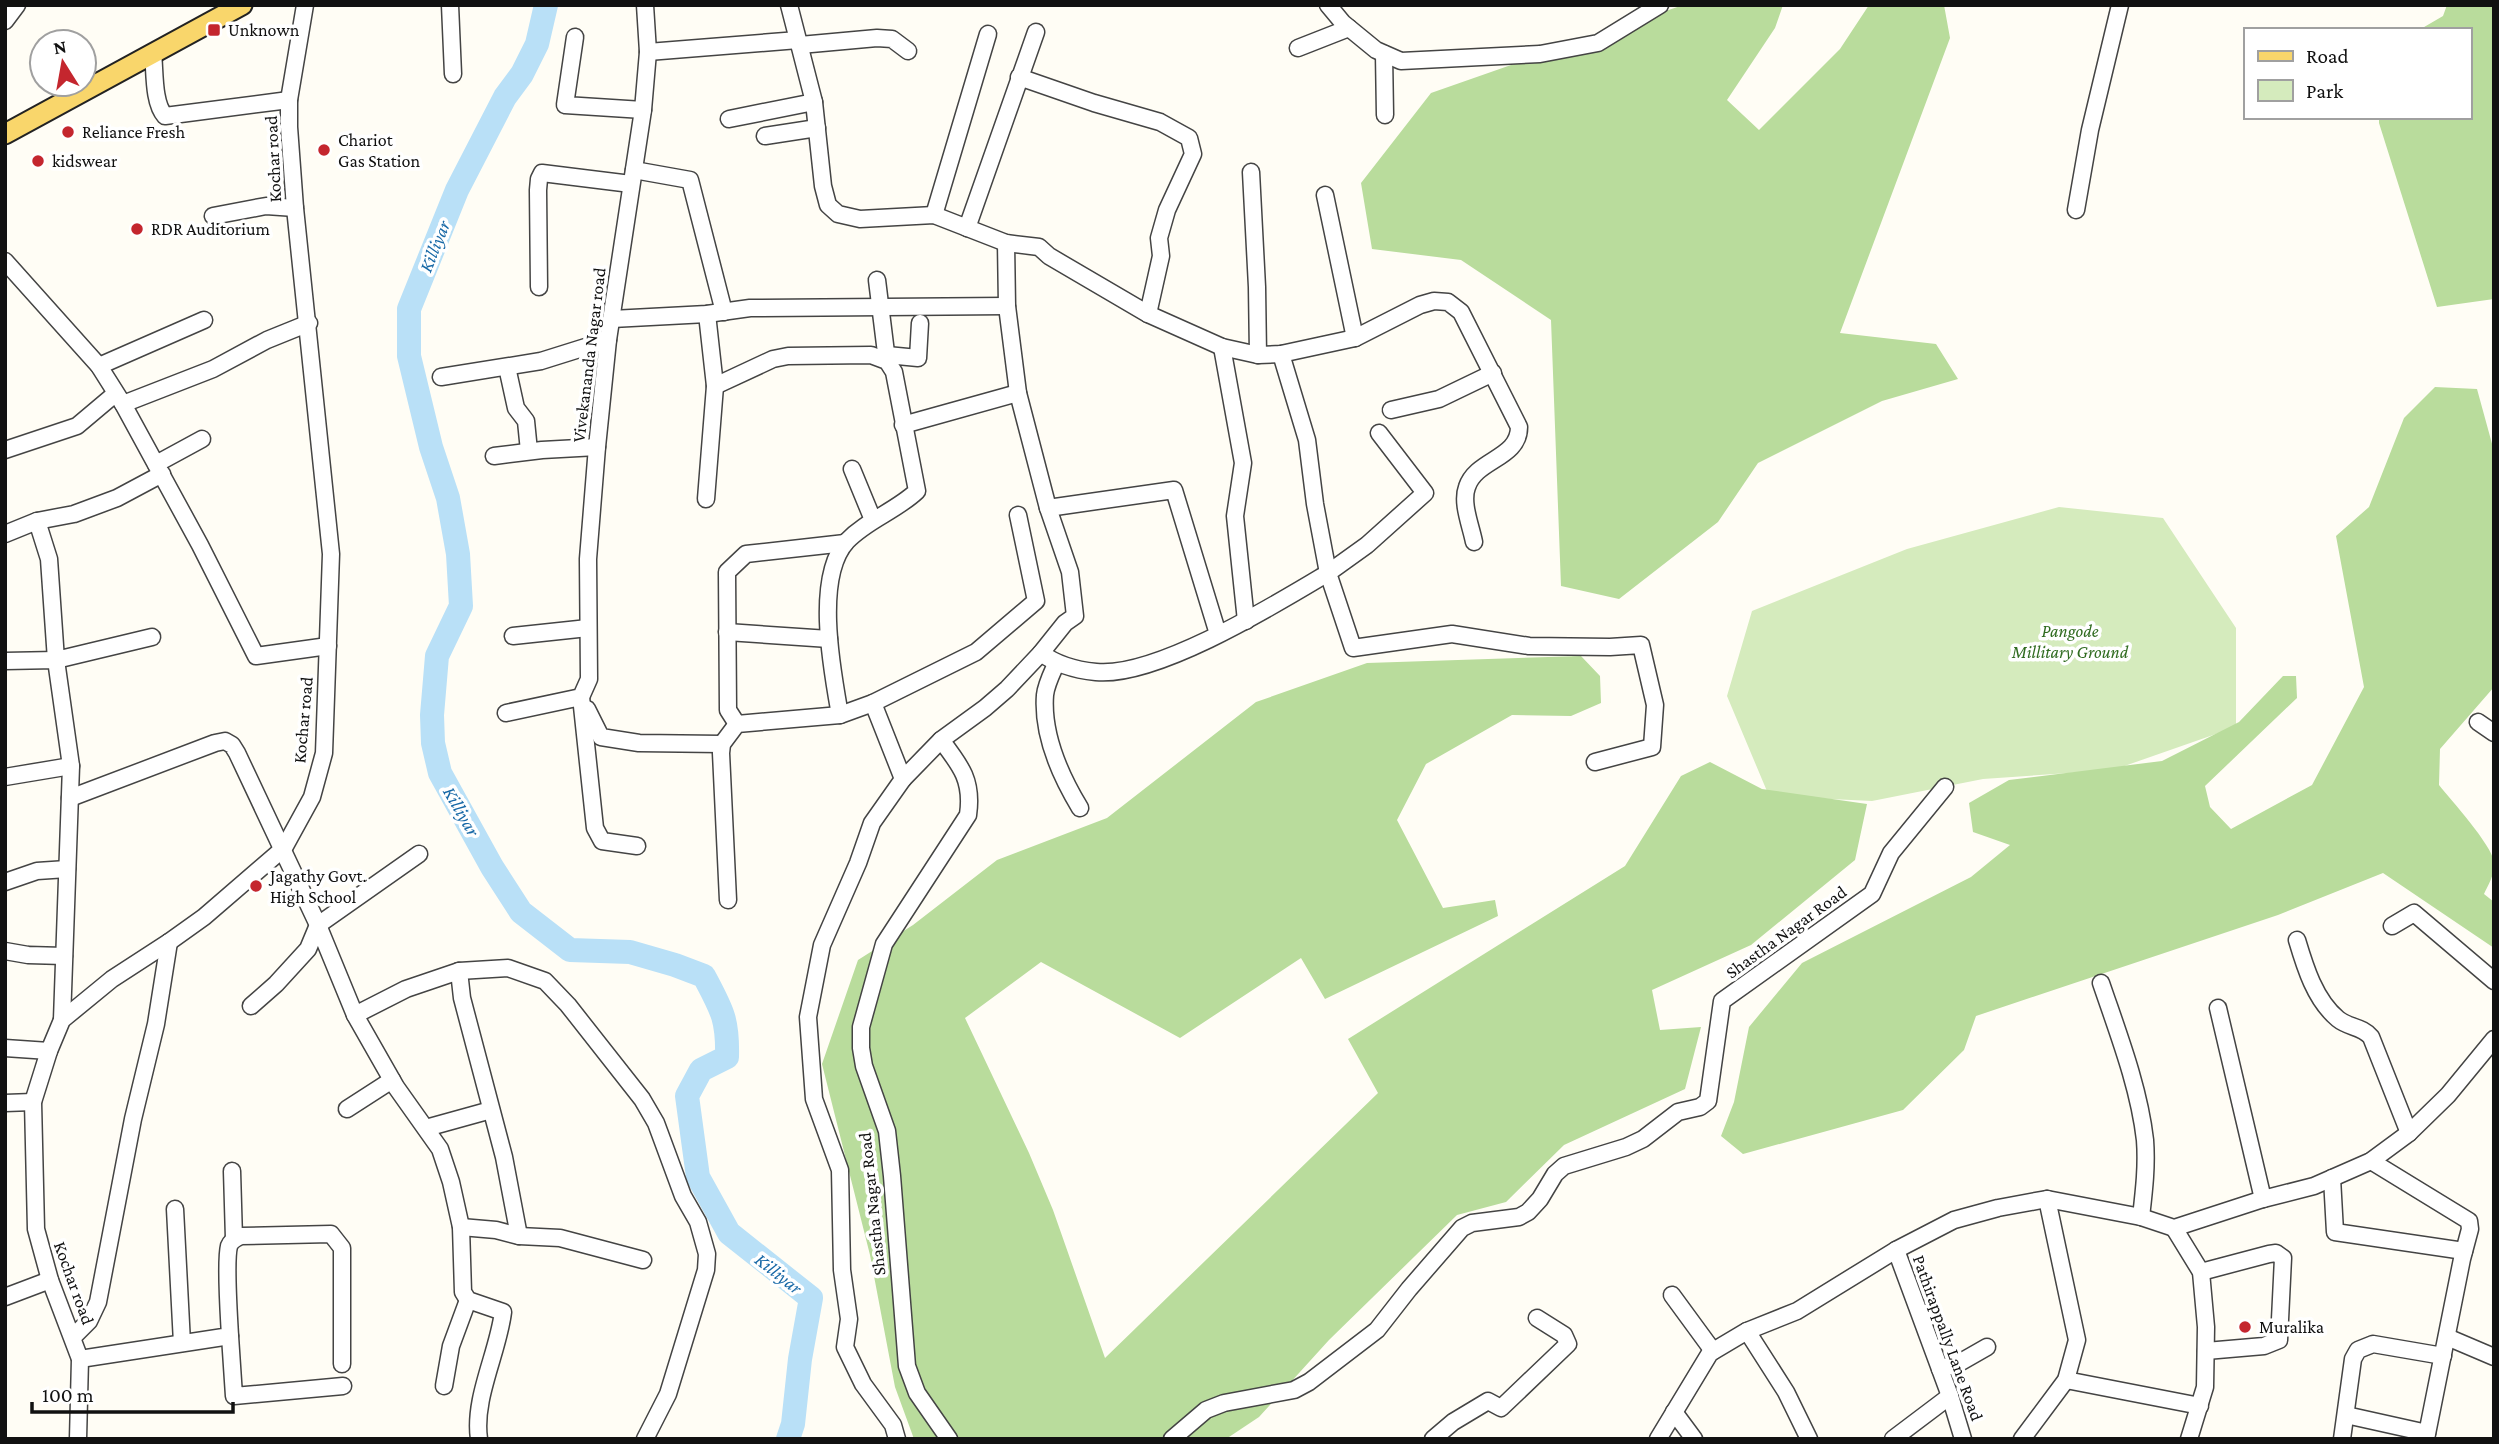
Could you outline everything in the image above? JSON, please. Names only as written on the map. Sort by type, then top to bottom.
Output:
[{"type":"main road","points":[[5,134],[242,5]]},
{"type":"street","points":[[5,21],[18,5]]},
{"type":"street","name":"Kochar road","points":[[78,1439],[80,1359],[50,1280],[36,1229],[33,1102],[49,1051],[62,1020],[112,979],[204,917],[284,848],[312,797],[324,753],[331,554],[295,208],[289,100],[306,5]]},
{"type":"street","points":[[450,5],[453,74]]},
{"type":"street","name":"Vivekananda Nagar road","points":[[637,846],[602,841],[594,828],[575,699],[589,679],[588,559],[597,447],[608,340],[643,110],[648,52],[645,5]]},
{"type":"street","points":[[789,5],[814,102],[823,186],[828,205],[838,214],[860,219],[933,215],[1006,243],[1039,247],[1049,256],[1148,314],[1222,347],[1258,355],[1281,354],[1355,338],[1420,305],[1434,301],[1448,302],[1461,312],[1518,427],[1519,438],[1514,445],[1472,477],[1466,488],[1465,500],[1474,542]]},
{"type":"street","points":[[1328,5],[1349,28],[1376,50],[1401,61],[1540,54],[1598,43],[1660,5]]},
{"type":"street","points":[[2076,210],[2090,130],[2120,5]]},
{"type":"street","points":[[1298,48],[1349,28]]},
{"type":"street","points":[[967,228],[1036,32]]},
{"type":"street","points":[[933,215],[988,34]]},
{"type":"street","points":[[575,37],[565,106],[643,110]]},
{"type":"street","points":[[648,52],[877,38],[892,39],[908,51]]},
{"type":"street","points":[[153,53],[158,101],[165,117],[289,100]]},
{"type":"street","points":[[1384,54],[1385,115]]},
{"type":"street","points":[[1019,77],[1160,122],[1189,138],[1193,154],[1167,210],[1159,238],[1161,256],[1148,314]]},
{"type":"street","points":[[729,119],[814,102]]},
{"type":"street","points":[[765,136],[817,128]]},
{"type":"street","points":[[1251,172],[1258,355]]},
{"type":"street","points":[[538,287],[538,190],[542,173],[690,180],[724,312]]},
{"type":"street","points":[[1325,195],[1355,338]]},
{"type":"street","points":[[213,216],[266,206],[295,208]]},
{"type":"street","points":[[897,1439],[893,1425],[863,1384],[845,1347],[849,1319],[842,1270],[840,1170],[814,1099],[808,1017],[822,945],[858,863],[872,823],[903,779],[941,740],[993,701],[1041,653],[1065,623],[1075,616],[1070,572],[1048,508],[1017,394],[1007,306],[1006,243]]},
{"type":"street","points":[[5,261],[99,366],[159,469],[256,656],[328,646]]},
{"type":"street","points":[[840,715],[829,639],[830,579],[836,560],[845,543],[873,520],[917,491],[894,372],[887,358],[877,281]]},
{"type":"street","points":[[612,318],[707,314],[750,309],[1007,306]]},
{"type":"street","points":[[706,499],[715,386],[707,314]]},
{"type":"street","points":[[99,366],[204,320]]},
{"type":"street","points":[[5,450],[77,426],[119,399],[213,369],[267,340],[309,323]]},
{"type":"street","points":[[715,386],[773,359],[788,356],[871,355],[918,358],[920,323]]},
{"type":"street","points":[[441,377],[541,360],[608,340]]},
{"type":"street","points":[[1222,347],[1243,463],[1235,516],[1246,621]]},
{"type":"street","points":[[1281,354],[1307,440],[1328,573],[1353,648],[1452,634],[1529,646],[1641,645],[1655,705],[1652,747],[1595,762]]},
{"type":"street","points":[[507,367],[516,408],[526,421],[529,451]]},
{"type":"street","points":[[1391,410],[1439,399],[1493,373]]},
{"type":"street","points":[[903,425],[1017,394]]},
{"type":"street","points":[[1041,653],[1056,664],[1098,673],[1134,668],[1160,660],[1246,621],[1328,573],[1367,545],[1425,493],[1379,433]]},
{"type":"street","points":[[5,534],[37,521],[74,514],[117,498],[202,439]]},
{"type":"street","points":[[494,456],[597,447]]},
{"type":"street","points":[[852,469],[873,520]]},
{"type":"street","points":[[1048,508],[1174,490],[1218,634]]},
{"type":"street","points":[[737,724],[840,715],[873,703],[976,652],[1036,601],[1018,515]]},
{"type":"street","points":[[37,521],[49,559],[56,660],[71,766],[62,1020]]},
{"type":"street","points":[[737,724],[728,710],[727,572],[746,554],[845,543]]},
{"type":"street","points":[[513,636],[588,628]]},
{"type":"street","points":[[727,632],[829,639]]},
{"type":"street","points":[[5,661],[56,660],[152,637]]},
{"type":"street","points":[[1056,664],[1045,692],[1045,724],[1070,791],[1080,808]]},
{"type":"street","points":[[506,713],[575,699],[601,737],[721,752]]},
{"type":"street","points":[[873,703],[903,779]]},
{"type":"street","points":[[2478,722],[2494,733]]},
{"type":"street","points":[[728,900],[721,752],[737,724]]},
{"type":"street","name":"Shastha Nagar Road","points":[[941,740],[959,764],[968,786],[968,815],[884,944],[861,1027],[860,1048],[887,1131],[907,1366],[917,1393],[949,1439]]},
{"type":"street","points":[[70,798],[225,741],[237,753],[284,848],[355,1015],[392,1080],[440,1149],[451,1181],[461,1227],[463,1292],[468,1300],[503,1312],[498,1342],[478,1412],[479,1439]]},
{"type":"street","points":[[5,777],[71,766]]},
{"type":"street","name":"Shastha Nagar Road","points":[[1172,1439],[1206,1410],[1224,1403],[1294,1390],[1310,1382],[1377,1330],[1462,1228],[1472,1223],[1519,1217],[1540,1199],[1555,1174],[1564,1166],[1626,1147],[1643,1139],[1678,1112],[1705,1104],[1709,1094],[1722,1001],[1872,894],[1891,853],[1945,787]]},
{"type":"street","points":[[251,1006],[276,984],[308,949],[318,925],[419,854]]},
{"type":"street","points":[[5,882],[37,871],[67,869]]},
{"type":"street","points":[[2392,926],[2414,913],[2494,981]]},
{"type":"street","points":[[2297,940],[2306,969],[2318,994],[2345,1023],[2365,1030],[2371,1037],[2409,1133]]},
{"type":"street","points":[[73,1337],[89,1321],[98,1301],[133,1119],[156,1024],[169,943]]},
{"type":"street","points":[[5,951],[64,956]]},
{"type":"street","points":[[355,1015],[406,989],[459,971],[508,968],[545,981],[642,1099],[656,1123],[683,1196],[698,1222],[707,1254],[706,1270],[668,1394],[646,1439]]},
{"type":"street","points":[[459,971],[465,1011],[504,1157],[519,1236]]},
{"type":"street","points":[[2101,983],[2141,1110],[2146,1172],[2141,1217]]},
{"type":"street","points":[[2218,1008],[2263,1199]]},
{"type":"street","points":[[1658,1439],[1710,1353],[1747,1331],[1797,1311],[1896,1251],[1954,1220],[2047,1199],[2141,1217],[2174,1228],[2263,1199],[2314,1186],[2371,1161],[2409,1133],[2448,1094],[2494,1039]]},
{"type":"street","points":[[5,1048],[49,1051]]},
{"type":"street","points":[[346,1109],[392,1080]]},
{"type":"street","points":[[5,1103],[33,1102]]},
{"type":"street","points":[[426,1128],[491,1110]]},
{"type":"street","points":[[2346,1415],[2426,1436],[2470,1229],[2469,1221],[2371,1161]]},
{"type":"street","points":[[232,1171],[234,1239]]},
{"type":"street","points":[[2332,1178],[2335,1233],[2464,1251]]},
{"type":"street","points":[[2022,1439],[2066,1380],[2077,1340],[2047,1199]]},
{"type":"street","points":[[175,1209],[182,1343]]},
{"type":"street","points":[[461,1227],[496,1230],[519,1236],[560,1238],[643,1260]]},
{"type":"street","points":[[2174,1228],[2201,1272],[2206,1327],[2205,1387],[2189,1439]]},
{"type":"street","points":[[342,1364],[343,1257],[338,1241],[331,1234],[317,1233],[241,1236],[234,1239],[230,1245],[229,1259],[234,1396],[343,1386]]},
{"type":"street","name":"Pathirappally Lane Road","points":[[1896,1251],[1950,1396],[1963,1439]]},
{"type":"street","points":[[2201,1272],[2269,1254],[2276,1253],[2283,1258],[2279,1340],[2264,1346],[2206,1351]]},
{"type":"street","points":[[5,1297],[50,1280]]},
{"type":"street","points":[[1672,1295],[1713,1351]]},
{"type":"street","points":[[444,1386],[451,1346],[468,1300]]},
{"type":"street","points":[[1433,1439],[1453,1422],[1488,1401],[1501,1408],[1568,1344],[1564,1335],[1537,1318]]},
{"type":"street","points":[[1747,1331],[1786,1392],[1809,1439]]},
{"type":"street","points":[[80,1359],[230,1336]]},
{"type":"street","points":[[2447,1337],[2494,1357]]},
{"type":"street","points":[[2342,1439],[2353,1359],[2358,1350],[2373,1344],[2442,1356]]},
{"type":"street","points":[[1940,1369],[1959,1363],[1987,1347]]},
{"type":"street","points":[[2066,1380],[2200,1406]]},
{"type":"street","points":[[1893,1439],[1950,1396]]},
{"type":"street","points":[[1674,1412],[1694,1439]]},
{"type":"green space","points":[[1683,5],[1783,5],[1775,28],[1727,100],[1759,130],[1840,49],[1869,5],[1944,5],[1950,38],[1840,333],[1936,344],[1958,379],[1882,401],[1758,463],[1718,522],[1619,599],[1561,586],[1551,320],[1461,260],[1372,249],[1361,183],[1431,93]]},
{"type":"green space","points":[[2447,5],[2494,5],[2494,299],[2437,307],[2379,119],[2471,119],[2471,28],[2422,28],[2443,16]]},
{"type":"green space","points":[[2435,387],[2477,389],[2494,451],[2494,687],[2440,749],[2439,785],[2492,854],[2494,871],[2484,894],[2494,902],[2494,948],[2383,873],[2278,915],[1976,1016],[1964,1050],[1903,1110],[1743,1154],[1721,1136],[1734,1102],[1749,1027],[1802,963],[1971,877],[2010,845],[1973,832],[1969,803],[2009,780],[2162,761],[2239,722],[2283,676],[2296,676],[2297,698],[2205,786],[2210,807],[2231,829],[2312,785],[2364,687],[2336,536],[2369,507],[2404,418]]},
{"type":"green space","name":"Pangode Millitary Ground","points":[[2059,507],[2163,518],[2236,628],[2236,727],[2113,770],[1983,779],[1872,801],[1769,796],[1727,696],[1752,611],[1907,549]]},
{"type":"green space","points":[[1581,656],[1600,676],[1601,703],[1571,716],[1512,715],[1426,764],[1397,820],[1443,908],[1495,900],[1498,916],[1325,999],[1301,958],[1180,1038],[1041,962],[965,1018],[1053,1210],[1105,1358],[1378,1093],[1348,1039],[1625,866],[1681,776],[1710,762],[1762,789],[1867,804],[1855,860],[1751,945],[1652,990],[1660,1030],[1701,1027],[1685,1089],[1564,1145],[1506,1202],[1457,1215],[1329,1340],[1259,1417],[1226,1439],[914,1439],[895,1387],[870,1255],[822,1064],[858,960],[913,925],[997,860],[1107,818],[1256,702],[1367,663]]},
{"type":"waterway","name":"Killiyar","points":[[546,5],[537,44],[522,74],[505,97],[457,190],[409,309],[409,356],[431,447],[448,498],[458,554],[461,606],[437,656],[432,715],[433,743],[440,773],[492,867],[521,912],[570,950],[630,952],[704,976],[723,1015],[727,1057],[701,1070],[687,1096],[698,1177],[729,1233],[811,1298],[800,1359],[793,1424],[788,1439]]},
{"type":"place","name":"Unknown","points":[[214,30]]},
{"type":"place","name":"Reliance Fresh","points":[[68,132]]},
{"type":"place","name":"Chariot Gas Station","points":[[324,150]]},
{"type":"place","name":"kidswear","points":[[38,161]]},
{"type":"place","name":"RDR Auditorium","points":[[137,229]]},
{"type":"place","name":"Jagathy Govt. High School","points":[[256,886]]},
{"type":"place","name":"Muralika","points":[[2245,1327]]}]
